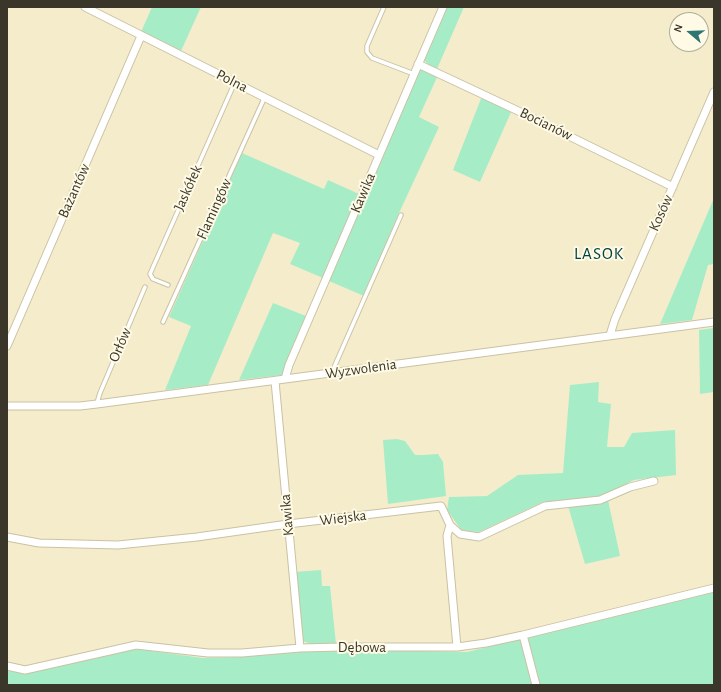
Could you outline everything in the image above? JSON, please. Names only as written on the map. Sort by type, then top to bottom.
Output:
[{"type":"street","name":"Polna","points":[[84,7],[380,155]]},
{"type":"street","name":"Kawika","points":[[285,379],[289,365],[443,7]]},
{"type":"street","name":"Bażantów","points":[[7,346],[141,36]]},
{"type":"street","name":"Bocianów","points":[[418,64],[514,108],[673,187]]},
{"type":"street","name":"Kosów","points":[[610,335],[618,312],[714,92]]},
{"type":"street","name":"Wyzwolenia","points":[[7,406],[80,406],[97,404],[714,322]]},
{"type":"street","name":"Kawika","points":[[275,381],[300,648]]},
{"type":"street","points":[[457,648],[447,536],[450,525],[460,534],[479,537],[545,506],[600,500],[630,487],[654,481]]},
{"type":"street","name":"Wiejska","points":[[7,537],[39,543],[118,544],[197,537],[288,524],[441,506],[450,525]]},
{"type":"street","name":"Dębowa","points":[[7,666],[25,670],[136,645],[208,653],[242,654],[300,648],[457,648],[523,635],[714,588]]},
{"type":"street","points":[[523,635],[536,685]]},
{"type":"lane","points":[[384,7],[367,46],[366,52],[372,58],[414,74]]},
{"type":"lane","name":"Jaskółek","points":[[168,285],[153,279],[150,274],[235,82]]},
{"type":"lane","name":"Flamingów","points":[[163,322],[263,101],[262,96]]},
{"type":"lane","points":[[332,373],[401,215]]},
{"type":"lane","name":"Orłów","points":[[97,404],[100,393],[145,287]]},
{"type":"green space","points":[[152,7],[201,7],[181,51],[141,32]]},
{"type":"green space","points":[[447,7],[464,7],[437,69],[429,65],[424,60]]},
{"type":"green space","points":[[420,68],[438,75],[419,117],[439,127],[399,213],[364,296],[329,281]]},
{"type":"green space","points":[[482,96],[512,110],[480,182],[453,170]]},
{"type":"green space","points":[[242,153],[324,189],[328,180],[359,194],[323,278],[290,264],[300,243],[273,233],[208,385],[165,390],[191,326],[169,317]]},
{"type":"green space","points":[[714,198],[714,264],[708,265],[692,320],[660,324]]},
{"type":"green space","points":[[273,303],[306,316],[282,375],[239,380]]},
{"type":"green space","points":[[714,328],[714,392],[700,394],[699,330]]},
{"type":"green space","points":[[599,382],[598,402],[611,404],[607,447],[624,447],[632,433],[675,430],[676,475],[634,480],[599,497],[543,502],[479,532],[462,531],[447,510],[449,497],[487,496],[518,475],[563,473],[570,385]]},
{"type":"green space","points":[[397,439],[405,441],[415,455],[438,454],[443,462],[446,496],[388,504],[383,440]]},
{"type":"green space","points":[[608,500],[620,556],[585,564],[568,506]]},
{"type":"green space","points":[[321,570],[322,586],[330,586],[336,644],[311,644],[303,641],[294,572]]},
{"type":"green space","points":[[714,591],[714,685],[7,685],[7,670],[24,674],[136,649],[203,658],[242,657],[301,652],[376,650],[467,652]]},
{"type":"district","name":"LASOK","points":[[599,254]]}]
